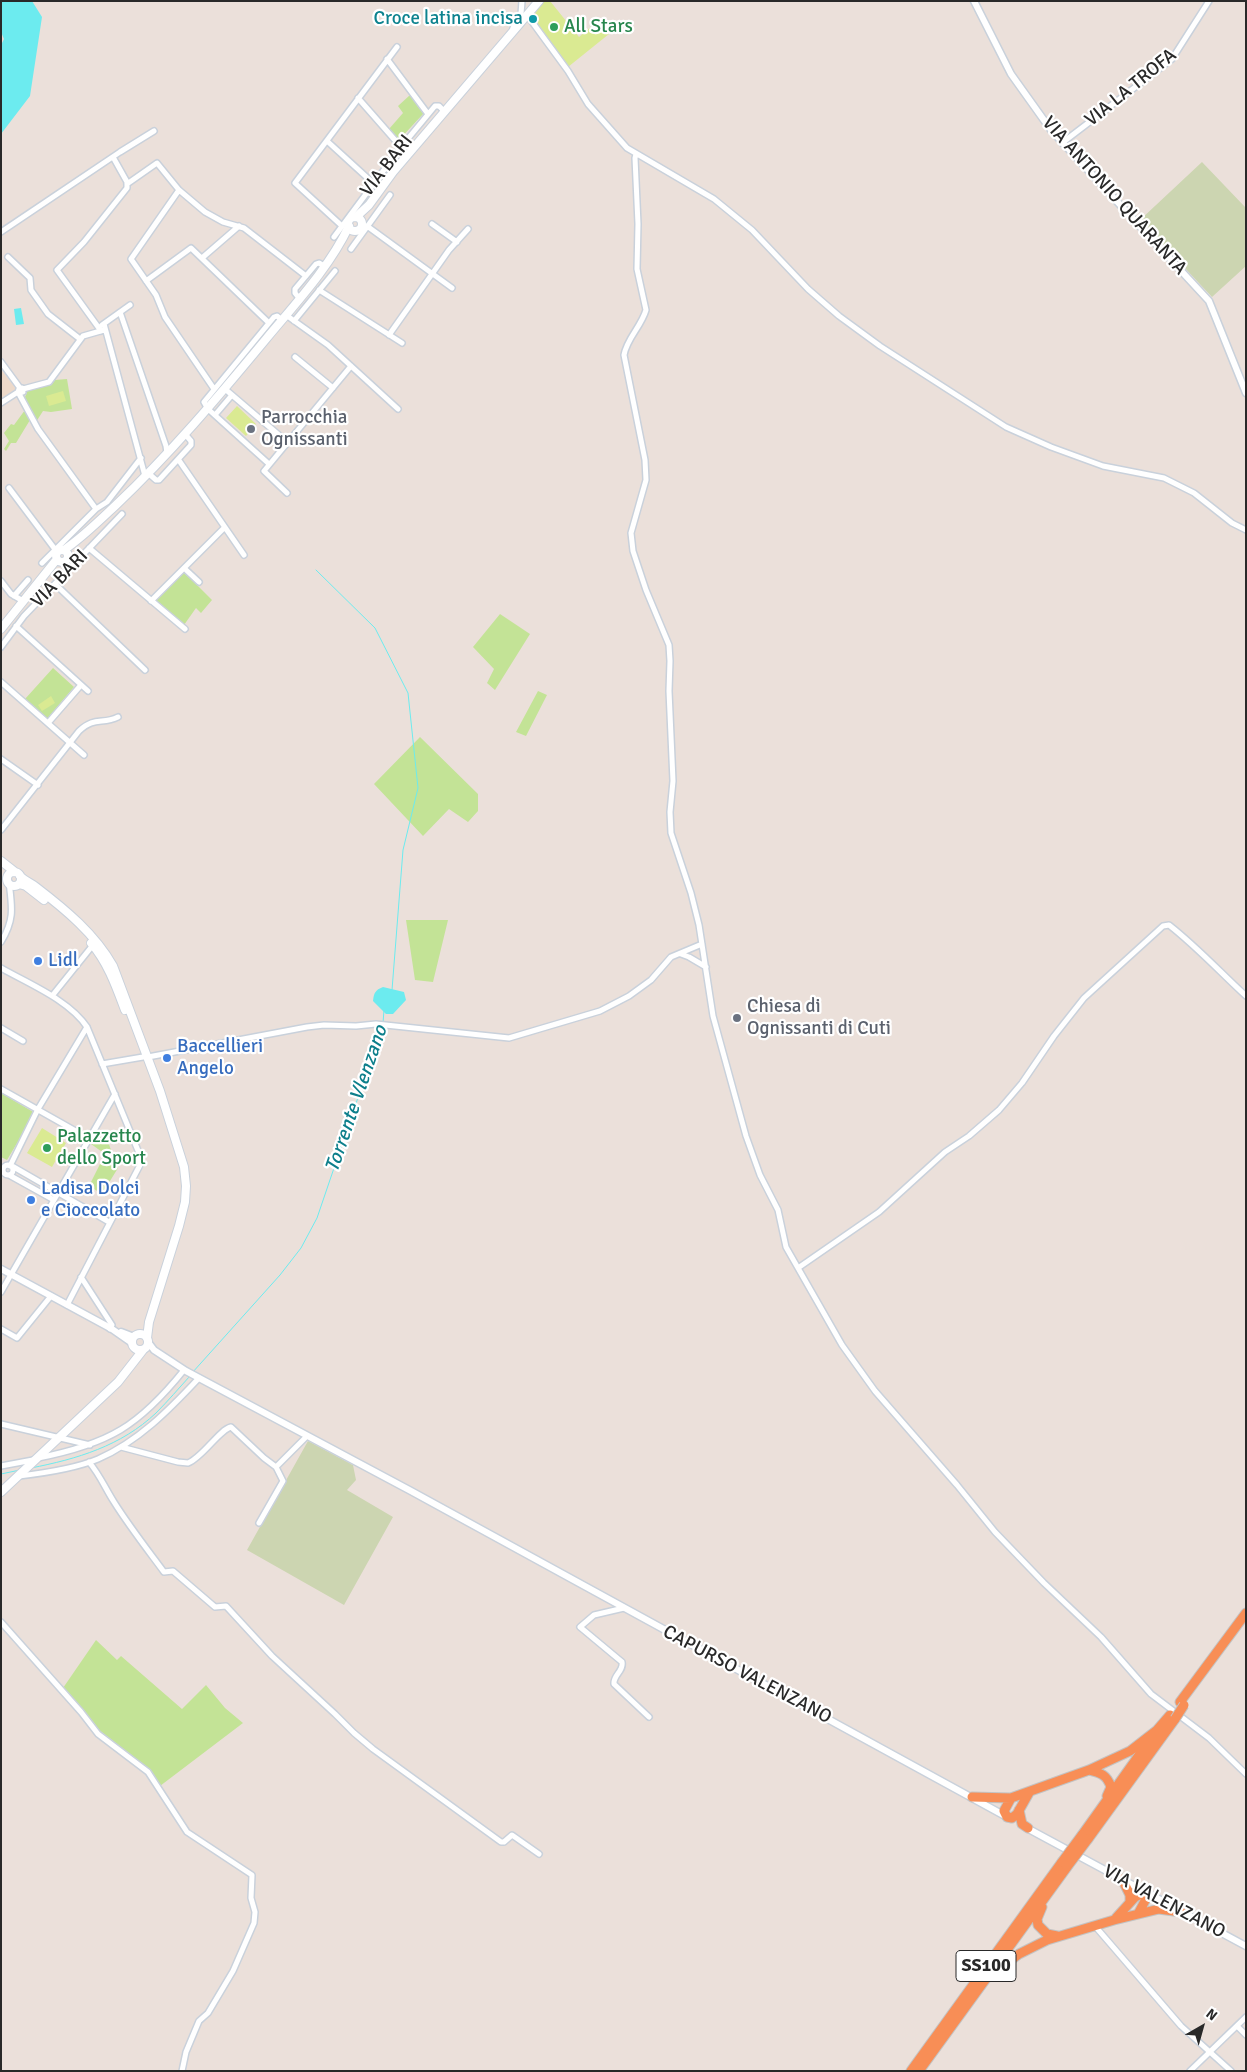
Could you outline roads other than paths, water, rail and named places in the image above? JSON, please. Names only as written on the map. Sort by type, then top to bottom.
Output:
[{"type":"highway","name":"SS100","points":[[1086,1834],[1173,1717],[1246,1613]]},
{"type":"highway","name":"SS100","points":[[1182,1704],[1246,1622]]},
{"type":"highway","name":"SS100","points":[[972,1797],[1011,1798],[1089,1770],[1130,1752],[1173,1717]]},
{"type":"highway","name":"SS100","points":[[911,2071],[1065,1864],[1157,1730]]},
{"type":"highway","name":"SS100","points":[[1086,1834],[1111,1788],[1108,1780],[1102,1774],[1089,1770]]},
{"type":"highway","points":[[1011,1798],[1004,1807],[1004,1811],[1007,1817],[1012,1818],[1020,1810],[1030,1791]]},
{"type":"highway","points":[[1020,1810],[1022,1824],[1028,1828]]},
{"type":"highway","name":"SS100","points":[[919,2071],[1058,1879],[1065,1864]]},
{"type":"highway","points":[[1058,1879],[1037,1919],[1041,1930],[1047,1934],[1058,1936]]},
{"type":"highway","points":[[1122,1879],[1130,1895],[1130,1902]]},
{"type":"highway","points":[[1114,1920],[1126,1909],[1130,1902],[1139,1894],[1145,1892],[1146,1899],[1138,1914]]},
{"type":"highway","name":"SS100","points":[[983,1982],[1029,1948],[1058,1936],[1159,1909],[1181,1912]]},
{"type":"main road","name":"VIA BARI","points":[[1,628],[76,542],[147,474],[208,409],[284,318],[310,278],[324,266],[393,172],[510,36],[527,15],[531,5],[539,1]]},
{"type":"main road","points":[[1,861],[14,879],[41,891],[78,922],[102,947],[118,976],[145,1057]]},
{"type":"main road","points":[[1,866],[14,879],[50,904],[80,930],[93,945],[114,980],[164,1107],[184,1167],[186,1186],[179,1226],[149,1322],[134,1362],[118,1382],[1,1492]]},
{"type":"street","points":[[510,36],[521,14],[523,1],[531,5]]},
{"type":"street","name":"VIA ANTONIO QUARANTA","points":[[974,1],[1011,74],[1026,97],[1062,143],[1209,301],[1246,393]]},
{"type":"street","name":"VIA LA TROFA","points":[[1062,143],[1172,59],[1180,50],[1186,36],[1209,1]]},
{"type":"street","points":[[527,15],[568,71],[598,117],[627,148],[714,199],[752,230],[803,284],[839,316],[880,346],[1006,427],[1051,447],[1103,466],[1164,478],[1194,493],[1232,522],[1246,530]]},
{"type":"street","points":[[396,47],[296,183],[452,288]]},
{"type":"street","points":[[387,59],[428,114],[436,105],[445,112]]},
{"type":"street","points":[[358,98],[401,147]]},
{"type":"street","name":"VIA BARI","points":[[351,249],[355,224],[373,183],[428,114]]},
{"type":"street","points":[[419,125],[428,132]]},
{"type":"street","points":[[1,232],[154,131]]},
{"type":"street","points":[[327,141],[373,183]]},
{"type":"street","points":[[636,154],[638,224],[636,263],[646,310],[644,318],[626,345],[624,356],[641,435],[646,480],[631,533],[633,551],[668,645],[674,781],[670,812],[671,833],[691,893],[707,967],[713,1016],[746,1136],[760,1175],[778,1210],[786,1247],[842,1345],[875,1391],[996,1532],[1044,1583],[1101,1637],[1151,1694],[1209,1738],[1246,1774]]},
{"type":"street","points":[[113,157],[127,184],[126,190],[86,240],[57,270],[102,328],[140,458],[147,474],[159,480],[191,445],[191,440],[185,434]]},
{"type":"street","points":[[127,184],[157,163],[180,190],[216,219],[239,226],[247,231],[321,288],[402,343]]},
{"type":"street","points":[[180,190],[131,259],[156,295],[166,317],[214,389]]},
{"type":"street","name":"VIA BARI","points":[[334,237],[355,224],[390,195]]},
{"type":"street","points":[[432,224],[457,242]]},
{"type":"street","points":[[202,258],[239,226]]},
{"type":"street","points":[[389,335],[448,250],[468,229]]},
{"type":"street","points":[[146,281],[191,248],[269,323],[275,316],[294,321],[323,342],[398,409]]},
{"type":"street","points":[[8,257],[30,278],[31,290],[48,314],[80,339]]},
{"type":"street","points":[[294,321],[335,271]]},
{"type":"street","points":[[300,296],[310,301]]},
{"type":"street","points":[[1,403],[20,391],[50,382],[84,335],[102,328],[130,305]]},
{"type":"street","points":[[120,312],[167,453]]},
{"type":"street","name":"VIA BARI","points":[[208,409],[204,402],[269,323]]},
{"type":"street","points":[[295,357],[333,388]]},
{"type":"street","points":[[1,362],[20,391],[38,429],[96,509]]},
{"type":"street","points":[[287,493],[264,474],[287,442],[351,366]]},
{"type":"street","points":[[225,389],[287,442]]},
{"type":"street","points":[[215,415],[232,394]]},
{"type":"street","points":[[208,409],[270,464]]},
{"type":"street","points":[[164,440],[178,441]]},
{"type":"street","name":"VIA BARI","points":[[1,647],[16,626],[55,584],[63,557],[96,509],[107,502],[140,458]]},
{"type":"street","points":[[178,460],[244,555]]},
{"type":"street","points":[[9,488],[63,557]]},
{"type":"street","name":"VIA BARI","points":[[42,564],[89,548],[122,514]]},
{"type":"street","points":[[151,600],[224,528]]},
{"type":"street","points":[[89,548],[185,629]]},
{"type":"street","points":[[184,568],[199,582]]},
{"type":"street","name":"VIA BARI","points":[[14,596],[28,580]]},
{"type":"street","points":[[1,581],[14,596],[23,601]]},
{"type":"street","points":[[55,584],[145,670]]},
{"type":"street","points":[[16,626],[88,691]]},
{"type":"street","points":[[1,682],[84,755]]},
{"type":"street","points":[[48,723],[81,685]]},
{"type":"street","points":[[1,830],[79,731],[90,722],[118,717]]},
{"type":"street","points":[[1,759],[38,785]]},
{"type":"street","points":[[2,938],[9,928],[13,912],[14,879]]},
{"type":"street","points":[[12,896],[14,879]]},
{"type":"street","points":[[798,1268],[879,1212],[945,1152],[969,1136],[999,1110],[1022,1083],[1054,1036],[1084,998],[1163,926],[1169,925],[1187,939],[1198,952],[1246,996]]},
{"type":"street","points":[[102,1064],[324,1024],[356,1026],[376,1024],[509,1038],[600,1011],[629,996],[650,980],[671,957],[702,944]]},
{"type":"street","points":[[52,996],[93,945]]},
{"type":"street","points":[[680,954],[690,957],[707,967]]},
{"type":"street","points":[[1,968],[52,996],[75,1012],[87,1027],[139,1153],[140,1165],[67,1305]]},
{"type":"street","points":[[10,1166],[38,1109],[87,1027]]},
{"type":"street","points":[[1,1028],[23,1041]]},
{"type":"street","points":[[1,1089],[88,1138]]},
{"type":"street","points":[[1,1292],[115,1094]]},
{"type":"street","points":[[1,1161],[109,1222]]},
{"type":"street","points":[[10,1166],[4,1167],[4,1172],[54,1200]]},
{"type":"street","points":[[44,1194],[47,1187]]},
{"type":"street","name":"CAPURSO VALENZANO","points":[[1,1268],[111,1329],[140,1342],[198,1378],[411,1491],[1082,1858]]},
{"type":"street","points":[[81,1278],[112,1325],[111,1329]]},
{"type":"street","points":[[1,1329],[17,1338],[51,1296]]},
{"type":"street","points":[[1,1466],[36,1460],[91,1446],[126,1427],[144,1414],[185,1370]]},
{"type":"street","points":[[19,1475],[71,1467],[89,1462],[121,1447],[138,1437],[161,1418],[198,1378]]},
{"type":"street","points":[[1,1424],[91,1446]]},
{"type":"street","points":[[121,1447],[188,1463],[210,1446],[227,1428],[231,1427],[276,1467],[282,1481],[259,1523]]},
{"type":"street","points":[[276,1467],[307,1436]]},
{"type":"street","points":[[89,1462],[105,1484],[108,1493],[164,1572],[173,1571],[215,1607],[226,1606],[272,1656],[373,1749],[500,1842],[504,1842],[512,1835],[539,1854]]},
{"type":"street","points":[[624,1608],[594,1615],[580,1627],[622,1662],[614,1684],[649,1717]]},
{"type":"street","points":[[1,1622],[81,1712],[98,1734],[148,1772],[187,1832],[252,1875],[251,1898],[255,1912],[254,1923],[233,1970],[208,2013],[199,2021],[186,2052],[182,2071]]},
{"type":"street","name":"VIA VALENZANO","points":[[1082,1858],[1246,1946]]},
{"type":"street","points":[[1095,1925],[1180,2026],[1231,2071]]},
{"type":"street","points":[[1190,2071],[1246,2017]]},
{"type":"street","points":[[1237,2026],[1246,2035]]},
{"type":"water","points":[[1,1],[32,1],[42,17],[30,96],[1,134],[1,45],[4,39],[1,32]]},
{"type":"water","points":[[21,308],[24,324],[16,325],[14,309]]},
{"type":"water","points":[[383,987],[404,992],[406,1000],[393,1014],[386,1014],[373,1001],[375,992]]},
{"type":"waterway","name":"Torrente Vlenzano","points":[[316,570],[375,628],[408,693],[418,788],[403,850],[392,990]]},
{"type":"waterway","name":"Torrente Vlenzano","points":[[383,1023],[384,1010]]},
{"type":"waterway","name":"Torrente Vlenzano","points":[[192,1373],[280,1275],[301,1248],[317,1218],[382,1027]]},
{"type":"waterway","name":"Torrente Vlenzano","points":[[31,1468],[82,1455],[113,1443],[156,1413],[190,1376]]},
{"type":"waterway","name":"Torrente Vlenzano","points":[[1,1474],[20,1470]]},
{"type":"place","name":"Croce latina incisa","points":[[533,19]]},
{"type":"place","name":"All Stars","points":[[554,27]]},
{"type":"place","name":"Parrocchia Ognissanti","points":[[251,429]]},
{"type":"place","name":"Lidl","points":[[38,961]]},
{"type":"place","name":"Chiesa di Ognissanti di Cuti","points":[[737,1018]]},
{"type":"place","name":"Baccellieri Angelo","points":[[167,1058]]},
{"type":"place","name":"Palazzetto dello Sport","points":[[47,1148]]},
{"type":"place","name":"Ladisa Dolci e Cioccolato","points":[[31,1200]]}]
